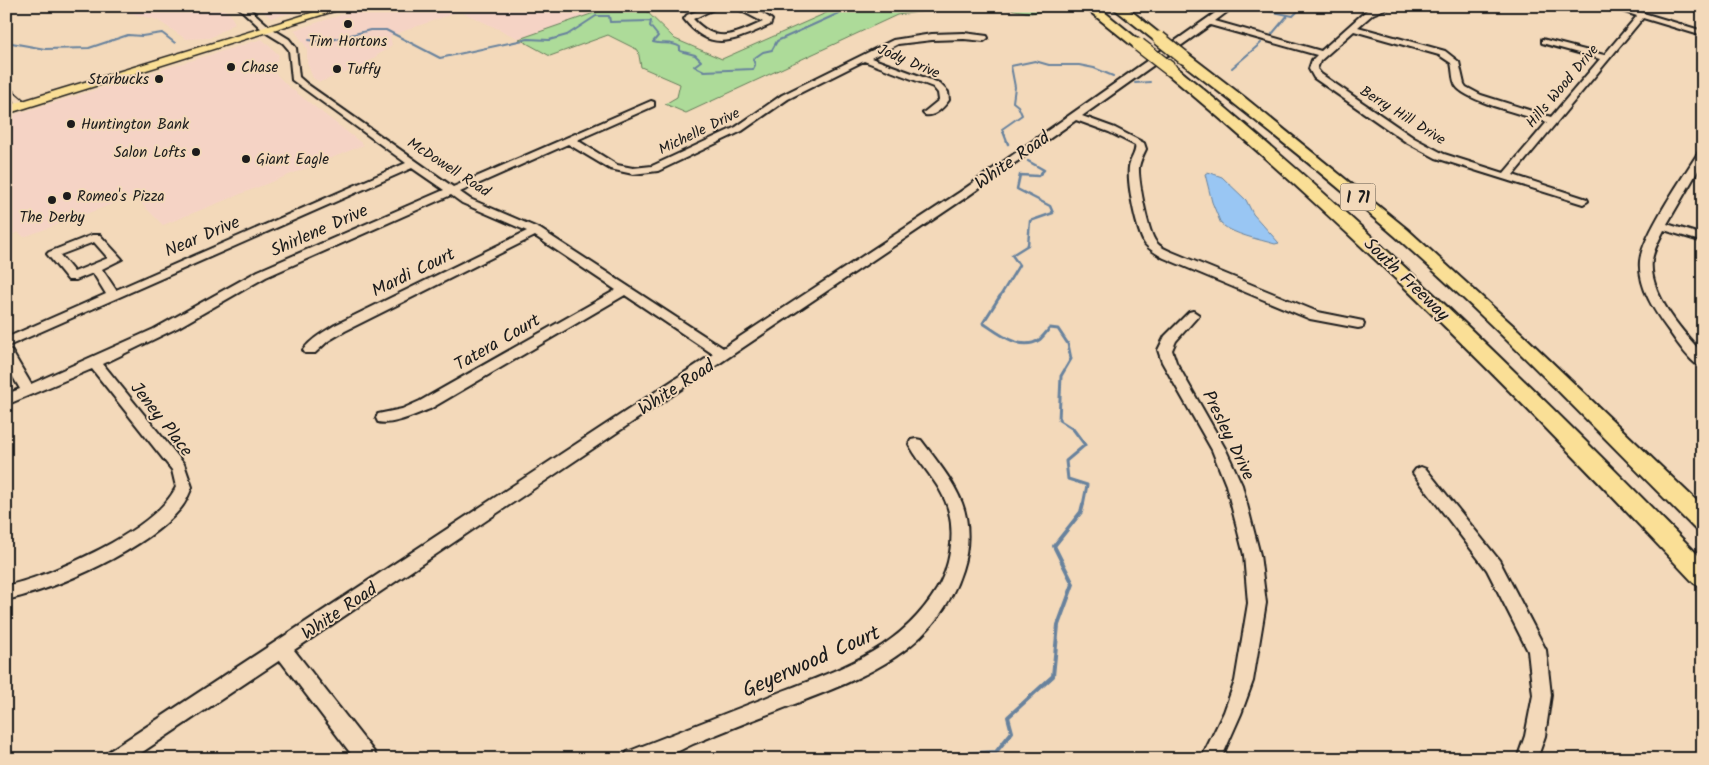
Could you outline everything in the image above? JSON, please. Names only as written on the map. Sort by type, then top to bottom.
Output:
[{"type":"highway","name":"South Freeway","points":[[1089,6],[1170,69],[1269,152],[1395,266],[1629,499],[1703,576]]},
{"type":"highway","name":"South Freeway","points":[[1117,6],[1238,100],[1401,233],[1510,333],[1703,522]]},
{"type":"main road","points":[[6,110],[345,6]]},
{"type":"street","name":"McDowell Road","points":[[241,6],[268,30],[286,41],[293,50],[294,73],[298,82],[412,164],[452,190],[474,204],[536,231],[724,355]]},
{"type":"street","points":[[716,6],[690,16],[688,19],[713,37],[722,40],[767,23],[768,20],[765,18],[736,6]]},
{"type":"street","name":"White Road","points":[[115,759],[964,194],[1231,6]]},
{"type":"street","name":"Berry Hill Drive","points":[[1388,6],[1370,12],[1324,54],[1313,65],[1317,76],[1394,129],[1440,156],[1583,201]]},
{"type":"street","points":[[1611,6],[1703,34]]},
{"type":"street","name":"Hills Wood Drive","points":[[1506,177],[1642,15]]},
{"type":"street","points":[[1210,22],[1324,54]]},
{"type":"street","points":[[1353,28],[1442,53],[1454,61],[1458,69],[1459,84],[1470,94],[1553,121]]},
{"type":"street","name":"Michelle Drive","points":[[568,140],[614,167],[633,171],[654,169],[739,129],[773,104],[886,46],[907,40],[964,36],[984,38]]},
{"type":"street","points":[[1546,41],[1606,58]]},
{"type":"street","name":"Jody Drive","points":[[864,58],[936,85],[943,92],[944,100],[938,107],[928,113]]},
{"type":"street","points":[[6,89],[23,105]]},
{"type":"street","name":"Shirlene Drive","points":[[6,400],[159,332],[262,274],[651,104]]},
{"type":"street","points":[[1074,116],[1139,142],[1141,150],[1136,160],[1134,171],[1145,231],[1154,247],[1168,255],[1315,316],[1358,324]]},
{"type":"street","points":[[1703,153],[1647,252],[1646,261],[1647,282],[1664,313],[1703,363]]},
{"type":"street","name":"Near Drive","points":[[6,342],[412,164]]},
{"type":"street","points":[[1661,226],[1703,239]]},
{"type":"street","name":"Mardi Court","points":[[310,350],[323,338],[340,328],[536,231]]},
{"type":"street","points":[[96,237],[116,259],[95,268],[72,277],[53,254],[96,237]]},
{"type":"street","points":[[95,268],[113,295]]},
{"type":"street","name":"Tatera Court","points":[[383,418],[405,413],[425,404],[625,290]]},
{"type":"street","name":"Presley Drive","points":[[1193,314],[1170,339],[1165,350],[1169,362],[1219,450],[1234,484],[1252,555],[1257,603],[1244,681],[1232,714],[1211,759]]},
{"type":"street","points":[[6,353],[28,391]]},
{"type":"street","name":"Jeney Place","points":[[6,593],[24,591],[61,577],[154,523],[170,510],[184,486],[179,468],[94,362]]},
{"type":"street","name":"Geyerwood Court","points":[[634,759],[849,674],[900,646],[924,624],[941,600],[953,574],[959,550],[957,511],[937,473],[916,444]]},
{"type":"street","points":[[1421,473],[1494,565],[1536,650],[1542,695],[1535,736],[1526,759]]},
{"type":"street","points":[[282,649],[367,759]]},
{"type":"shaded area","points":[[104,6],[219,6],[229,13],[235,23],[210,38],[186,39],[157,20]]},
{"type":"shaded area","points":[[258,6],[319,6],[271,18]]},
{"type":"shaded area","points":[[369,6],[614,6],[519,39],[460,11],[390,36],[392,45],[361,67],[320,82],[313,78],[307,63],[307,48],[294,30]]},
{"type":"shaded area","points":[[262,39],[279,55],[273,71],[288,86],[364,145],[163,225],[134,196],[24,237],[18,232],[6,237],[6,117]]},
{"type":"green space","points":[[614,6],[641,6],[675,39],[722,59],[842,6],[1073,6],[1031,13],[999,7],[949,8],[897,15],[686,113],[665,104],[677,97],[680,84],[641,67],[638,50],[608,35],[550,56],[519,39]]},
{"type":"water","points":[[1208,172],[1222,177],[1246,200],[1253,214],[1279,243],[1275,244],[1247,236],[1221,224],[1212,202],[1205,174]]},
{"type":"waterway","points":[[309,40],[324,42],[370,30],[386,30],[440,58],[528,39],[549,40],[567,35],[596,16],[609,16],[610,22],[651,21],[650,26],[658,36],[653,42],[673,44],[680,47],[680,51],[695,55],[701,61],[694,66],[704,71],[753,69],[755,65],[753,59],[763,52],[772,50],[777,41],[855,6]]},
{"type":"waterway","points":[[1000,6],[1021,6]]},
{"type":"waterway","points":[[1250,7],[1293,16],[1299,10],[1297,6]]},
{"type":"waterway","points":[[1272,34],[1288,15]]},
{"type":"waterway","points":[[6,42],[45,49],[89,48],[128,35],[142,36],[162,33],[175,43]]},
{"type":"waterway","points":[[1232,68],[1261,43]]},
{"type":"waterway","points":[[1003,132],[1002,129],[1022,115],[1018,106],[1013,102],[1015,87],[1011,66],[1035,61],[1049,65],[1079,65],[1094,68],[1113,76]]},
{"type":"waterway","points":[[1135,83],[1150,82]]},
{"type":"waterway","points":[[1003,131],[1008,144]]},
{"type":"waterway","points":[[999,298],[1019,265],[1012,255],[1028,245],[1030,221],[1053,213],[1050,206],[1017,189],[1020,175],[1038,176],[1044,170],[1028,161]]},
{"type":"waterway","points":[[1000,296],[983,323],[1010,340],[1025,344],[1039,340],[1050,328],[1058,329],[1068,344],[1071,359],[1061,376],[1059,420],[1073,429],[1085,445],[1066,461],[1068,479],[1087,485],[1083,505]]},
{"type":"waterway","points":[[960,759],[964,754],[996,752],[1012,732],[1008,717],[1053,676],[1058,625],[1073,584],[1054,546],[1081,512],[1083,504]]},
{"type":"place","name":"Tim Hortons","points":[[348,24]]},
{"type":"place","name":"Chase","points":[[231,67]]},
{"type":"place","name":"Tuffy","points":[[337,69]]},
{"type":"place","name":"Starbucks","points":[[159,79]]},
{"type":"place","name":"Huntington Bank","points":[[71,124]]},
{"type":"place","name":"Salon Lofts","points":[[196,152]]},
{"type":"place","name":"Giant Eagle","points":[[246,159]]},
{"type":"place","name":"Romeo's Pizza","points":[[67,196]]},
{"type":"place","name":"The Derby","points":[[52,200]]}]
